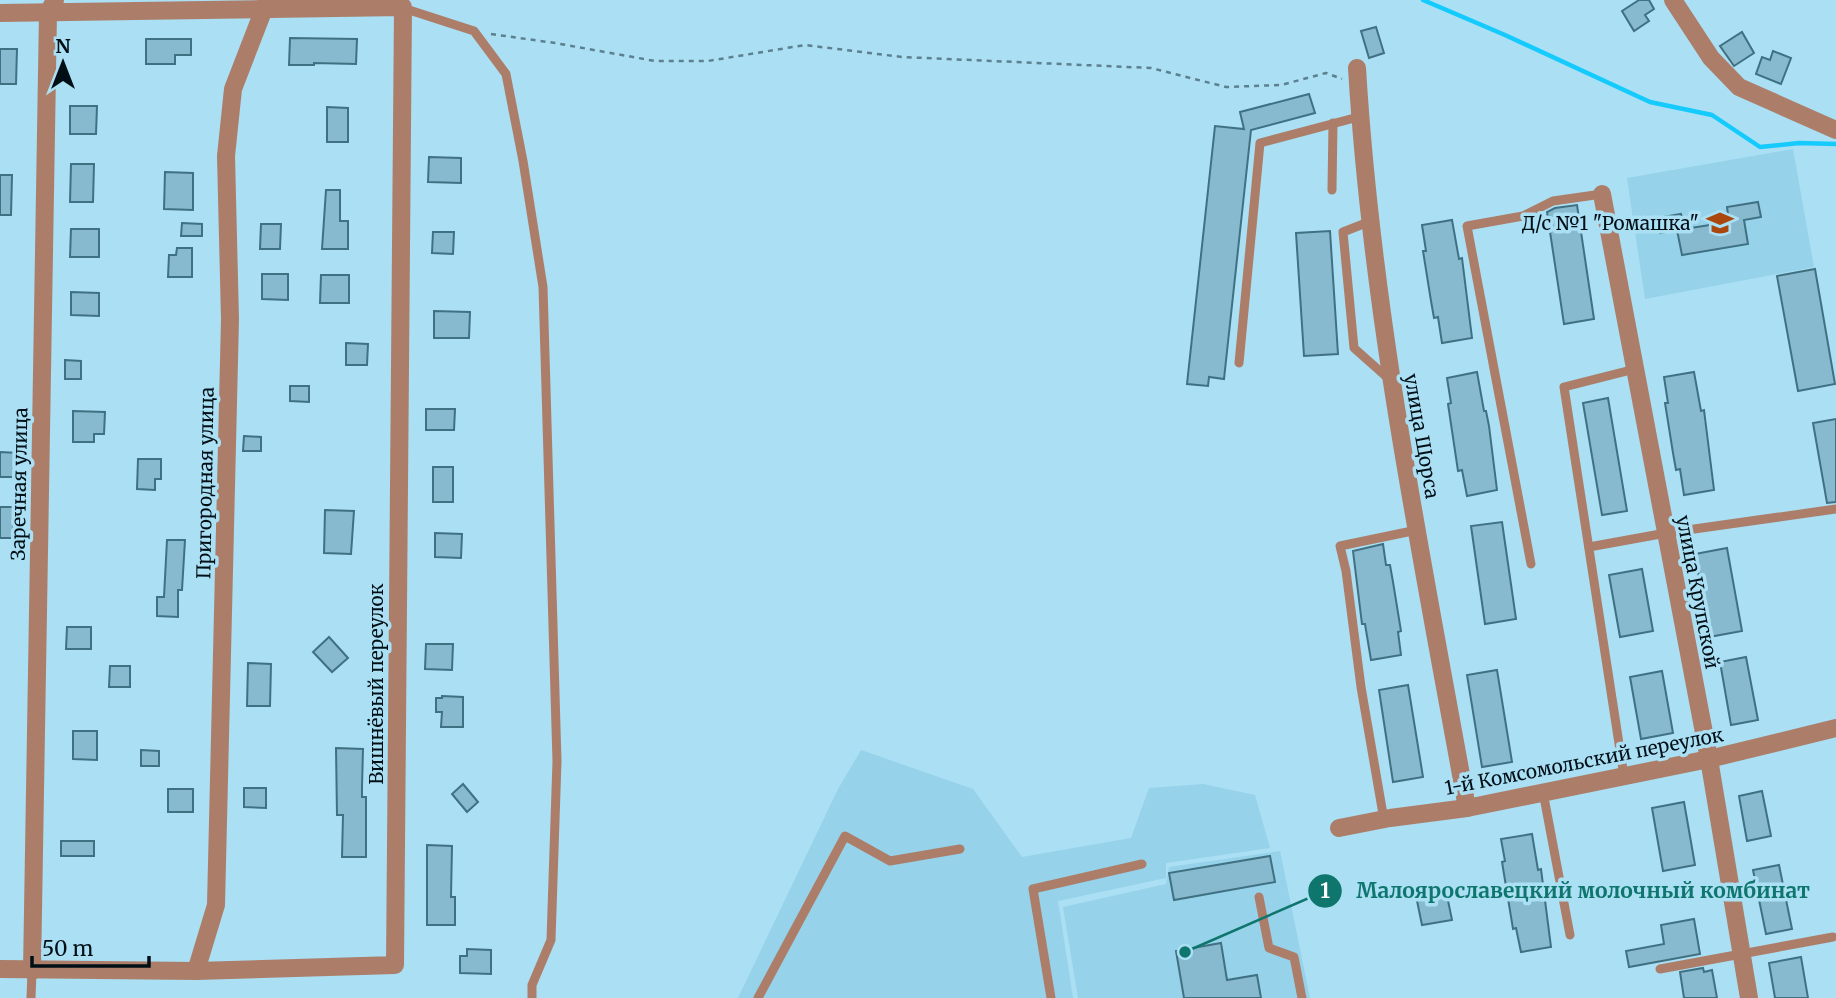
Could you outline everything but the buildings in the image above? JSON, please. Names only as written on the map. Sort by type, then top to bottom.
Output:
[{"type":"street","points":[[1673,0],[1712,58],[1739,87],[1836,130]]},
{"type":"street","name":"Пригородная улица","points":[[196,971],[216,905],[230,319],[226,156],[233,89],[265,6]]},
{"type":"street","points":[[0,13],[51,7],[403,8]]},
{"type":"street","name":"Заречная улица","points":[[32,971],[51,7]]},
{"type":"street","name":"Вишнёвый переулок","points":[[0,970],[196,971],[395,965],[403,8]]},
{"type":"street","name":"улица Щорса","points":[[1358,77],[1378,298],[1467,808]]},
{"type":"street","name":"улица Крупской","points":[[1602,194],[1709,759],[1749,998]]},
{"type":"street","name":"1-й Комсомольский переулок","points":[[1339,828],[1467,808],[1709,759],[1836,728]]},
{"type":"lane","points":[[403,8],[474,31],[506,74],[523,161],[542,287],[557,761],[551,940],[532,985],[532,998]]},
{"type":"lane","points":[[1239,363],[1260,143],[1362,116]]},
{"type":"lane","points":[[1332,190],[1333,123]]},
{"type":"lane","points":[[1531,564],[1467,226],[1523,216],[1553,201],[1602,194]]},
{"type":"lane","points":[[1371,221],[1343,232],[1354,348],[1392,381]]},
{"type":"lane","points":[[1624,776],[1564,387],[1635,369]]},
{"type":"lane","points":[[1589,547],[1666,533],[1836,509]]},
{"type":"lane","points":[[1384,820],[1340,546],[1417,530]]},
{"type":"lane","points":[[1543,792],[1570,935]]},
{"type":"lane","points":[[758,998],[845,836],[890,861],[960,849]]},
{"type":"lane","points":[[1051,998],[1033,889],[1142,864]]},
{"type":"lane","points":[[1259,897],[1269,948],[1294,957],[1302,998]]},
{"type":"lane","points":[[1660,969],[1833,937]]},
{"type":"lane","points":[[31,998],[32,971]]},
{"type":"path","points":[[474,31],[655,61],[708,61],[805,45],[902,57],[1151,68],[1226,87],[1281,85],[1326,73],[1358,77]]},
{"type":"shaded area","name":"Д/с №1 \"Ромашка\"","points":[[1793,149],[1814,267],[1645,299],[1627,178]]},
{"type":"shaded area","points":[[861,750],[973,789],[1022,857],[1131,838],[1149,788],[1203,784],[1255,795],[1270,848],[1166,863],[1166,878],[1058,901],[1073,998],[738,998],[838,789]]},
{"type":"shaded area","points":[[1280,851],[1310,998],[1078,998],[1063,907],[1166,884],[1169,867]]},
{"type":"waterway","points":[[1423,0],[1650,102],[1712,115],[1760,147],[1799,143],[1836,144]]},
{"type":"place","name":"Д/с №1 \"Ромашка\"","points":[[1720,223]]},
{"type":"place","name":"Малоярославецкий молочный комбинат","points":[[1185,952]]}]
